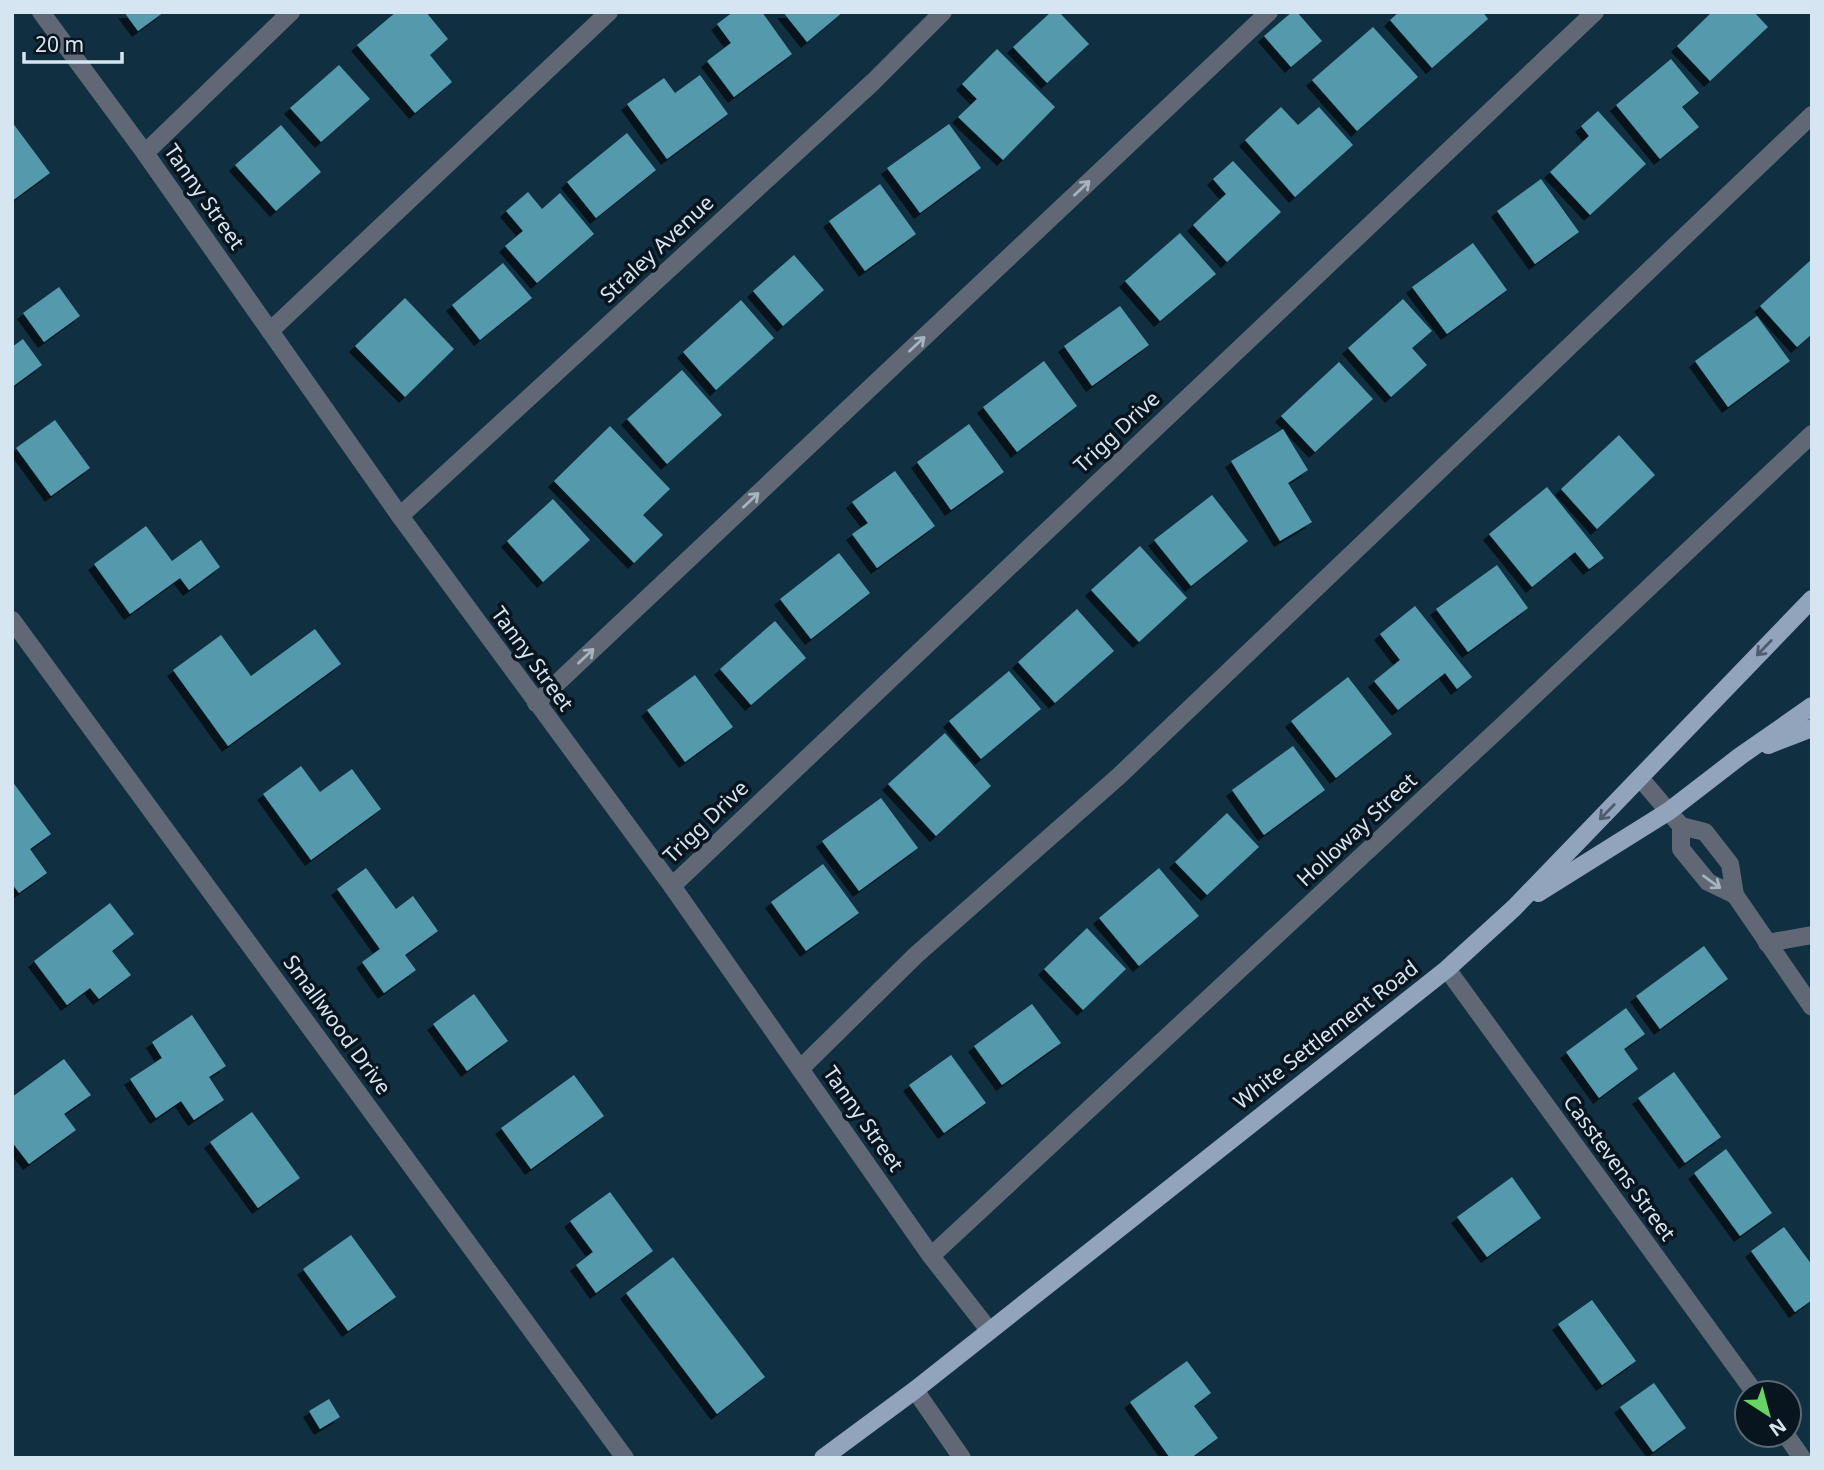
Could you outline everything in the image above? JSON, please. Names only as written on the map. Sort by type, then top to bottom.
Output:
[{"type":"main road","name":"White Settlement Road","points":[[823,1458],[915,1390],[1447,969],[1514,908],[1812,599]]},
{"type":"main road","points":[[1514,908],[1669,811],[1812,706]]},
{"type":"main road","points":[[1739,757],[1812,728]]},
{"type":"street","name":"Tanny Street","points":[[41,12],[145,153],[400,516],[672,886],[931,1256],[989,1330]]},
{"type":"street","points":[[145,153],[291,12]]},
{"type":"street","points":[[270,331],[609,12]]},
{"type":"street","name":"Straley Avenue","points":[[400,516],[873,82],[943,12]]},
{"type":"street","points":[[536,703],[1269,12]]},
{"type":"street","name":"Trigg Drive","points":[[672,886],[1595,12]]},
{"type":"street","points":[[800,1069],[916,955],[1119,776],[1812,115]]},
{"type":"street","name":"Holloway Street","points":[[931,1256],[1812,434]]},
{"type":"street","name":"Smallwood Drive","points":[[12,620],[625,1458]]},
{"type":"street","points":[[1640,778],[1681,826],[1705,832],[1730,864],[1735,895],[1812,1007]]},
{"type":"street","points":[[1681,826],[1681,849],[1708,882],[1735,895]]},
{"type":"street","points":[[1767,943],[1812,935]]},
{"type":"street","name":"Casstevens Street","points":[[1447,969],[1745,1379]]},
{"type":"street","points":[[915,1390],[962,1458]]},
{"type":"building","points":[[124,12],[164,12],[138,31]]},
{"type":"building","points":[[396,12],[426,12],[448,39],[430,55],[452,82],[415,113],[357,45]]},
{"type":"building","points":[[733,12],[762,12],[792,54],[734,97],[707,61],[731,43],[717,24]]},
{"type":"building","points":[[783,12],[843,12],[807,42]]},
{"type":"building","points":[[1051,12],[1059,12],[1089,44],[1047,83],[1013,47]]},
{"type":"building","points":[[1292,12],[1297,12],[1322,41],[1291,67],[1264,36]]},
{"type":"building","points":[[1399,12],[1483,12],[1488,19],[1432,68],[1390,20]]},
{"type":"building","points":[[1712,12],[1754,12],[1768,27],[1710,81],[1677,46]]},
{"type":"building","points":[[1373,27],[1418,77],[1357,131],[1312,80]]},
{"type":"building","points":[[997,49],[1055,107],[1003,160],[958,117],[977,99],[962,84]]},
{"type":"building","points":[[1671,59],[1699,93],[1682,107],[1699,127],[1660,159],[1616,105]]},
{"type":"building","points":[[339,65],[370,99],[321,142],[290,108]]},
{"type":"building","points":[[700,75],[728,114],[667,159],[627,104],[664,78],[675,93]]},
{"type":"building","points":[[1281,107],[1298,125],[1319,107],[1353,145],[1295,197],[1245,140]]},
{"type":"building","points":[[1598,111],[1646,164],[1590,215],[1550,172],[1589,136],[1581,126]]},
{"type":"building","points":[[12,122],[50,173],[12,201]]},
{"type":"building","points":[[949,124],[981,168],[920,213],[887,168]]},
{"type":"building","points":[[281,125],[321,172],[276,211],[235,165]]},
{"type":"building","points":[[627,133],[656,170],[596,218],[567,182]]},
{"type":"building","points":[[1233,161],[1281,212],[1227,262],[1193,225],[1226,194],[1213,179]]},
{"type":"building","points":[[1541,179],[1579,232],[1535,264],[1497,211]]},
{"type":"building","points":[[880,184],[916,234],[865,271],[829,221]]},
{"type":"building","points":[[528,192],[542,209],[560,193],[594,234],[537,283],[505,246],[523,231],[506,211]]},
{"type":"building","points":[[1180,233],[1216,274],[1160,321],[1125,281]]},
{"type":"building","points":[[1473,243],[1507,290],[1447,334],[1412,287]]},
{"type":"building","points":[[794,255],[824,290],[783,326],[753,291]]},
{"type":"building","points":[[1812,259],[1812,334],[1797,347],[1760,306]]},
{"type":"building","points":[[503,263],[532,298],[480,340],[452,305]]},
{"type":"building","points":[[59,287],[80,316],[44,342],[23,313]]},
{"type":"building","points":[[405,298],[454,349],[405,397],[355,346]]},
{"type":"building","points":[[1403,299],[1432,331],[1412,348],[1427,365],[1391,397],[1348,348]]},
{"type":"building","points":[[741,300],[774,338],[716,390],[683,352]]},
{"type":"building","points":[[1120,306],[1149,345],[1092,386],[1064,346]]},
{"type":"building","points":[[1757,316],[1790,361],[1728,407],[1695,361]]},
{"type":"building","points":[[23,339],[42,365],[12,387],[12,347]]},
{"type":"building","points":[[1044,361],[1077,406],[1017,452],[983,407]]},
{"type":"building","points":[[1339,362],[1373,399],[1315,452],[1281,416]]},
{"type":"building","points":[[682,370],[722,415],[667,464],[627,419]]},
{"type":"building","points":[[55,420],[90,468],[51,496],[16,448]]},
{"type":"building","points":[[969,424],[1004,472],[951,510],[917,462]]},
{"type":"building","points":[[610,426],[670,489],[643,515],[663,535],[634,563],[554,481]]},
{"type":"building","points":[[1283,429],[1308,470],[1288,483],[1312,522],[1280,541],[1231,461]]},
{"type":"building","points":[[1619,435],[1655,475],[1597,529],[1561,489]]},
{"type":"building","points":[[895,471],[935,526],[877,568],[852,534],[868,523],[852,502]]},
{"type":"building","points":[[1547,487],[1604,558],[1589,569],[1575,552],[1532,587],[1489,534]]},
{"type":"building","points":[[1212,495],[1248,541],[1191,586],[1154,540]]},
{"type":"building","points":[[553,499],[590,540],[543,582],[507,541]]},
{"type":"building","points":[[146,526],[172,561],[201,540],[220,567],[189,590],[180,578],[130,614],[94,564]]},
{"type":"building","points":[[1140,546],[1187,598],[1139,642],[1091,590]]},
{"type":"building","points":[[839,553],[870,593],[811,639],[780,599]]},
{"type":"building","points":[[1497,565],[1528,608],[1468,652],[1436,609]]},
{"type":"building","points":[[1415,606],[1472,677],[1457,689],[1445,673],[1398,710],[1374,681],[1400,660],[1380,634]]},
{"type":"building","points":[[1077,609],[1114,651],[1055,703],[1018,662]]},
{"type":"building","points":[[775,621],[806,658],[751,705],[720,669]]},
{"type":"building","points":[[315,629],[341,664],[228,746],[173,670],[221,635],[251,676]]},
{"type":"building","points":[[1009,671],[1041,709],[981,759],[949,721]]},
{"type":"building","points":[[695,675],[733,727],[685,762],[647,710]]},
{"type":"building","points":[[1348,677],[1392,734],[1336,778],[1291,721]]},
{"type":"building","points":[[945,733],[991,786],[936,836],[888,784]]},
{"type":"building","points":[[1293,746],[1325,790],[1264,835],[1232,790]]},
{"type":"building","points":[[301,766],[320,792],[352,769],[381,809],[311,860],[263,794]]},
{"type":"building","points":[[12,781],[51,834],[30,849],[47,873],[19,893],[12,884]]},
{"type":"building","points":[[881,798],[918,848],[859,891],[822,841]]},
{"type":"building","points":[[1227,813],[1259,847],[1207,895],[1175,862]]},
{"type":"building","points":[[823,864],[859,913],[806,951],[771,902]]},
{"type":"building","points":[[366,868],[396,909],[413,896],[438,931],[405,955],[416,970],[384,993],[362,962],[380,949],[337,889]]},
{"type":"building","points":[[1159,868],[1199,916],[1139,966],[1099,918]]},
{"type":"building","points":[[110,903],[134,934],[112,951],[131,975],[99,999],[90,988],[67,1005],[34,961]]},
{"type":"building","points":[[1087,928],[1126,969],[1083,1010],[1044,969]]},
{"type":"building","points":[[1704,946],[1728,979],[1660,1029],[1636,996]]},
{"type":"building","points":[[474,994],[508,1041],[467,1071],[433,1024]]},
{"type":"building","points":[[1032,1004],[1061,1043],[1002,1085],[974,1046]]},
{"type":"building","points":[[1626,1008],[1645,1034],[1624,1049],[1638,1069],[1599,1098],[1566,1052]]},
{"type":"building","points":[[192,1015],[226,1066],[209,1077],[224,1100],[194,1120],[181,1101],[156,1118],[130,1079],[162,1058],[152,1042]]},
{"type":"building","points":[[951,1055],[986,1103],[944,1133],[909,1085]]},
{"type":"building","points":[[64,1059],[91,1095],[64,1114],[76,1130],[29,1164],[12,1142],[12,1097]]},
{"type":"building","points":[[1674,1072],[1721,1137],[1685,1163],[1638,1098]]},
{"type":"building","points":[[574,1075],[604,1116],[531,1169],[501,1128]]},
{"type":"building","points":[[252,1112],[300,1178],[258,1208],[210,1142]]},
{"type":"building","points":[[1726,1149],[1772,1213],[1740,1236],[1694,1173]]},
{"type":"building","points":[[1512,1177],[1541,1218],[1487,1257],[1457,1217]]},
{"type":"building","points":[[610,1192],[653,1251],[596,1293],[576,1265],[593,1252],[570,1221]]},
{"type":"building","points":[[1784,1227],[1812,1265],[1812,1300],[1795,1312],[1751,1251]]},
{"type":"building","points":[[351,1235],[396,1297],[348,1331],[303,1269]]},
{"type":"building","points":[[673,1257],[765,1377],[717,1414],[626,1293]]},
{"type":"building","points":[[1592,1300],[1636,1361],[1602,1385],[1558,1324]]},
{"type":"building","points":[[1187,1361],[1211,1393],[1194,1406],[1218,1438],[1191,1458],[1170,1458],[1130,1402]]},
{"type":"building","points":[[1654,1383],[1686,1428],[1653,1452],[1620,1407]]},
{"type":"building","points":[[329,1399],[340,1417],[320,1429],[309,1411]]}]
